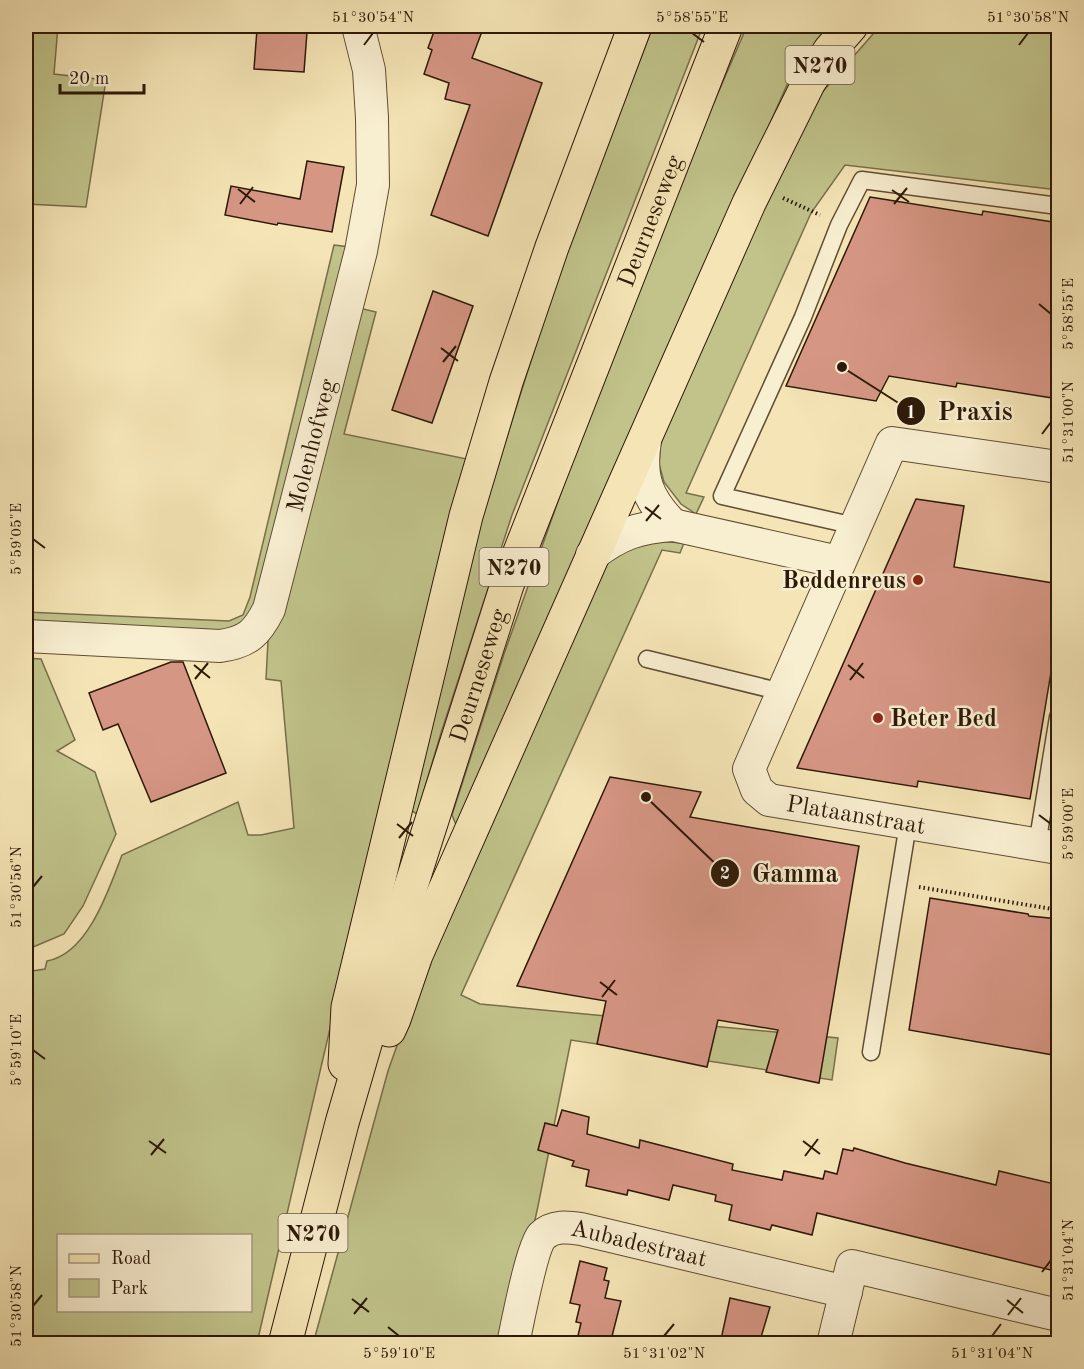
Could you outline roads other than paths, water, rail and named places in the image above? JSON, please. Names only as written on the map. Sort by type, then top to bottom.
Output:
[{"type":"main road","name":"N270","points":[[342,1123],[348,1007],[466,516],[506,382],[635,26]]},
{"type":"main road","name":"Deurneseweg","points":[[285,1344],[342,1123],[410,889],[507,585],[726,26]]},
{"type":"main road","name":"N270","points":[[342,1123],[394,1019],[416,955],[749,203],[809,82],[830,50],[851,26]]},
{"type":"street","name":"Molenhofweg","points":[[26,636],[220,646],[235,644],[247,638],[260,626],[269,609],[358,262],[373,185],[369,70],[358,26]]},
{"type":"street","points":[[645,441],[643,471],[646,487],[653,501],[673,525]]},
{"type":"street","name":"Plataanstraat","points":[[1048,847],[769,800],[757,790],[749,770],[892,443],[1059,467]]},
{"type":"street","points":[[592,555],[610,542],[630,532],[651,526],[673,525],[839,562]]},
{"type":"street","name":"Aubadestraat","points":[[513,1344],[535,1251],[542,1236],[561,1226],[846,1292]]},
{"type":"street","points":[[833,1344],[852,1266],[1059,1315]]},
{"type":"lane","points":[[855,526],[722,496],[803,317],[839,225],[862,180],[1059,206]]},
{"type":"lane","points":[[647,659],[782,692]]},
{"type":"lane","points":[[1048,847],[1059,717]]},
{"type":"lane","points":[[871,1052],[908,824]]},
{"type":"place","name":"Praxis","points":[[842,367]]},
{"type":"place","name":"Beddenreus","points":[[918,580]]},
{"type":"place","name":"Beter Bed","points":[[878,718]]},
{"type":"place","name":"Gamma","points":[[646,797]]}]
